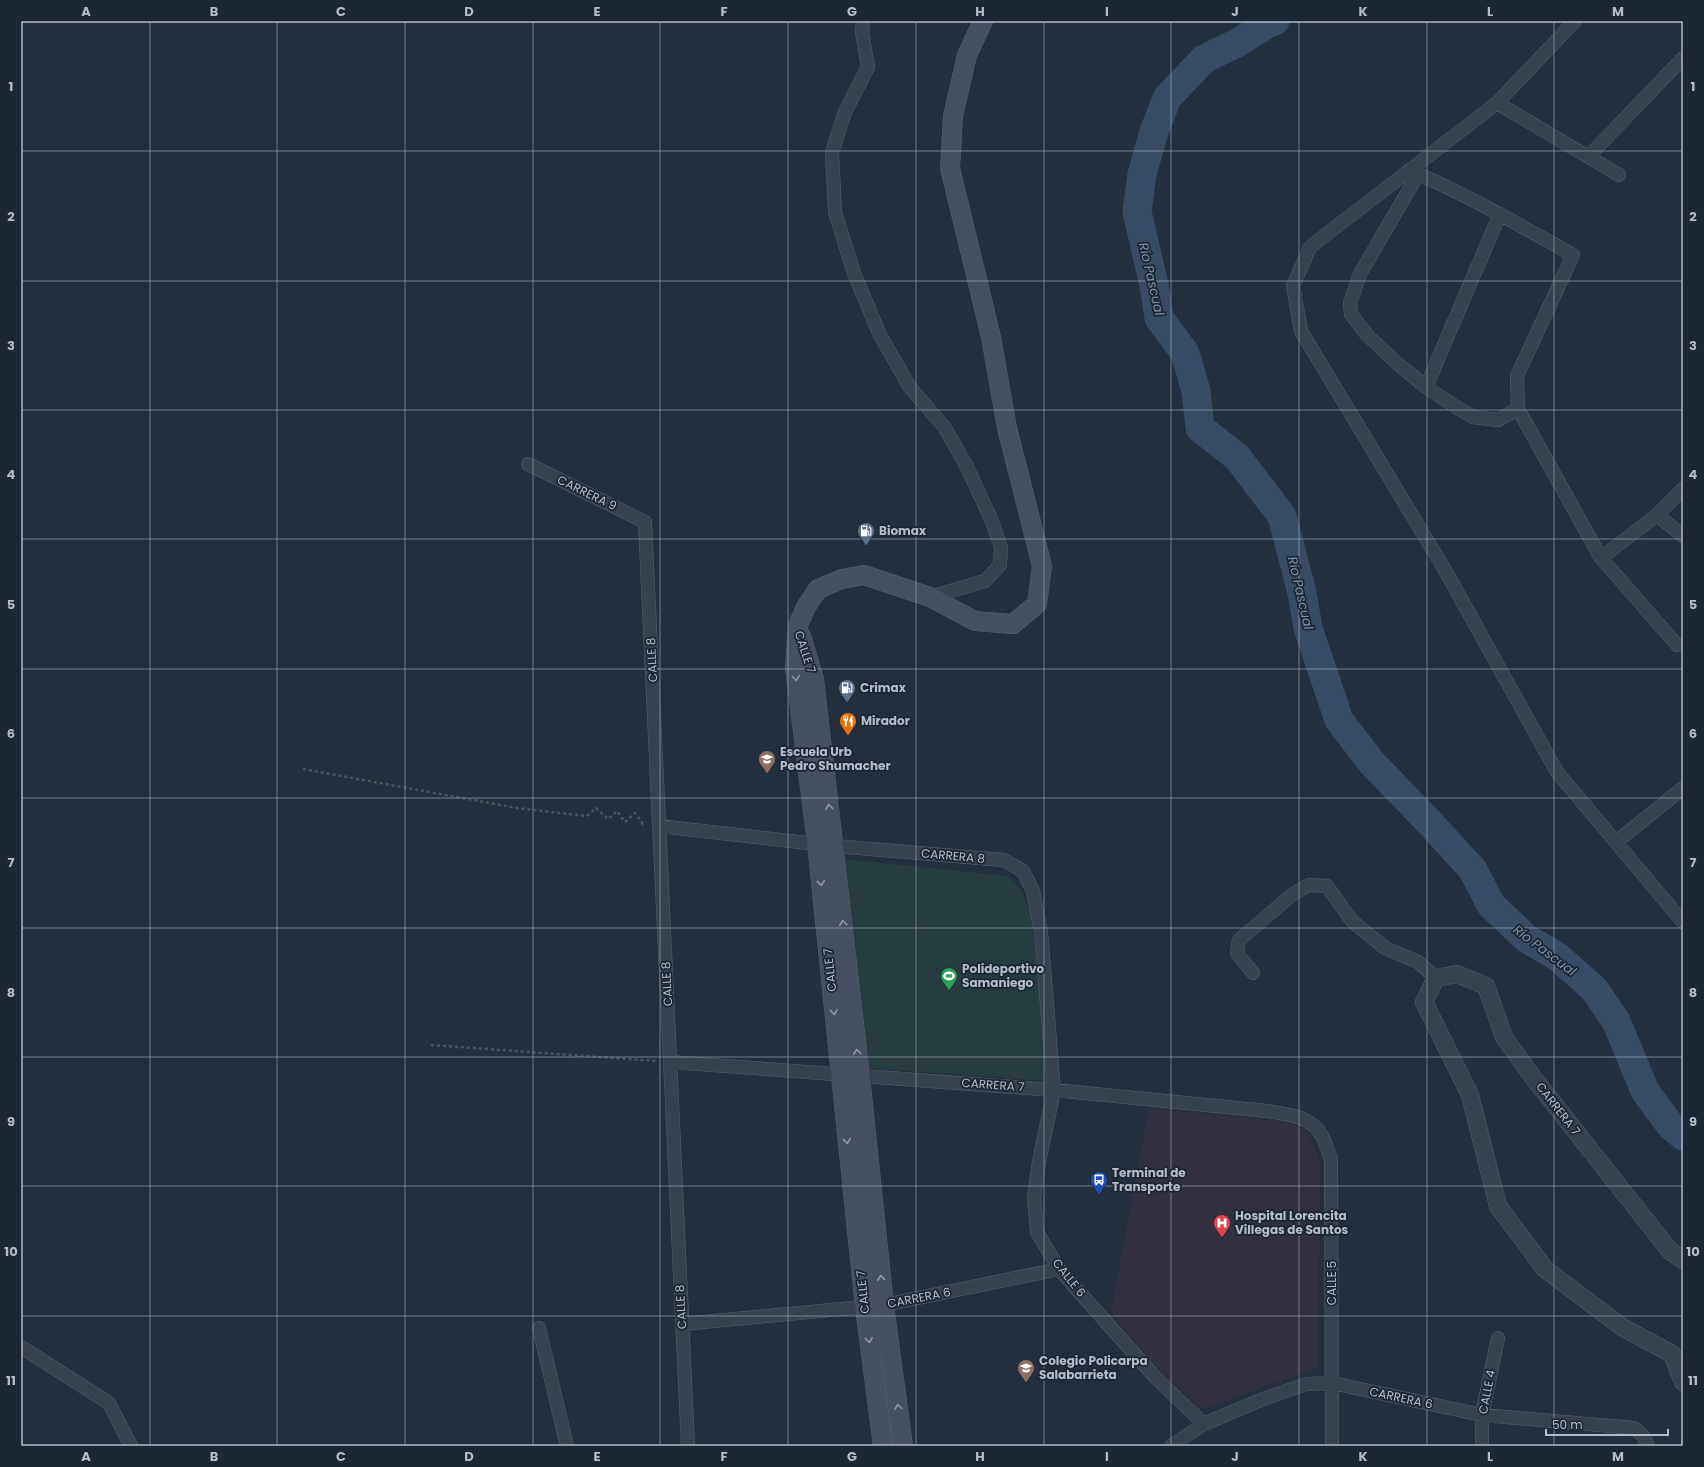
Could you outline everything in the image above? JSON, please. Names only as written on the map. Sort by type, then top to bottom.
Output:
[{"type":"main road","points":[[930,597],[975,621],[1013,624],[1038,604],[1042,566],[1007,428],[991,337],[950,168],[953,116],[967,55],[983,21]]},
{"type":"main road","name":"CALLE 7","points":[[903,1446],[884,1305],[860,1076],[826,845],[795,668],[798,625],[806,607],[818,589],[842,579],[864,575],[930,597]]},
{"type":"main road","name":"CALLE 7","points":[[826,845],[840,1074],[865,1308],[883,1446]]},
{"type":"street","points":[[863,21],[862,32],[868,67],[845,112],[832,152],[835,212],[854,273],[879,333],[909,386],[945,428],[967,467],[991,519],[1001,547],[1000,565],[985,581],[930,597]]},
{"type":"street","points":[[1575,21],[1497,104],[1414,172],[1310,247],[1293,286],[1301,331],[1445,570],[1557,772],[1683,922]]},
{"type":"street","points":[[1588,157],[1683,58]]},
{"type":"street","points":[[1497,104],[1619,176]]},
{"type":"street","points":[[1414,172],[1500,214],[1573,255],[1517,376],[1518,409],[1602,558],[1677,645]]},
{"type":"street","points":[[1414,172],[1360,274],[1350,303],[1351,314],[1367,335],[1398,364],[1426,387],[1474,417],[1498,420],[1518,409]]},
{"type":"street","points":[[1426,387],[1500,214]]},
{"type":"street","name":"CARRERA 9","points":[[528,464],[645,522]]},
{"type":"street","points":[[1602,558],[1657,515],[1683,489]]},
{"type":"street","points":[[1657,515],[1683,536]]},
{"type":"street","name":"CALLE 8","points":[[645,522],[688,1446]]},
{"type":"street","points":[[1616,842],[1683,788]]},
{"type":"street","name":"CARRERA 8","points":[[659,826],[826,845],[1004,860],[1023,871],[1032,891],[1041,932],[1054,1090]]},
{"type":"street","points":[[1253,973],[1237,953],[1239,940],[1294,894],[1309,885],[1327,886],[1352,921],[1385,948],[1418,962],[1436,978],[1424,1002],[1470,1095],[1498,1206],[1546,1269],[1622,1327],[1672,1354],[1683,1382]]},
{"type":"street","name":"CARRERA 7","points":[[1436,978],[1457,974],[1486,986],[1504,1037],[1532,1076],[1670,1251],[1683,1260]]},
{"type":"street","name":"CARRERA 7","points":[[670,1062],[1054,1090],[1267,1111],[1300,1117],[1313,1126]]},
{"type":"street","name":"CALLE 6","points":[[1054,1090],[1039,1162],[1034,1198],[1037,1232],[1059,1270],[1155,1377],[1204,1424]]},
{"type":"street","name":"CALLE 5","points":[[1313,1126],[1321,1134],[1331,1159],[1332,1446]]},
{"type":"street","name":"CARRERA 6","points":[[682,1324],[865,1308],[1059,1270]]},
{"type":"street","points":[[539,1328],[567,1446]]},
{"type":"street","name":"CALLE 4","points":[[1482,1446],[1482,1415],[1498,1338]]},
{"type":"street","points":[[21,1347],[109,1403],[131,1446]]},
{"type":"street","name":"CARRERA 6","points":[[1170,1446],[1190,1440],[1204,1424],[1263,1399],[1306,1384],[1332,1383],[1482,1415],[1634,1428],[1646,1441]]},
{"type":"path","points":[[303,769],[517,808],[587,816],[596,808],[608,819],[617,811],[625,822],[635,813],[643,824],[650,815],[659,826]]},
{"type":"path","points":[[431,1044],[670,1062]]},
{"type":"shaded area","name":"Hospital Lorencita Villegas de Santos","points":[[1149,1108],[1287,1122],[1306,1131],[1314,1145],[1320,1165],[1318,1368],[1202,1409],[1163,1374],[1111,1312]]},
{"type":"green space","name":"Polideportivo Samaniego","points":[[843,859],[1008,876],[1017,885],[1027,902],[1031,914],[1049,1081],[867,1068]]},
{"type":"waterway","name":"Río Pascual","points":[[1275,21],[1269,23],[1237,43],[1204,59],[1167,98],[1154,132],[1142,174],[1137,212],[1154,285],[1159,318],[1185,353],[1196,391],[1200,428],[1237,457],[1282,516],[1302,593],[1308,628],[1339,720],[1372,763],[1473,870],[1491,905],[1526,938],[1558,957],[1594,989],[1616,1021],[1645,1091],[1670,1125],[1683,1136]]},
{"type":"place","name":"Biomax","points":[[866,546]]},
{"type":"place","name":"Crimax","points":[[847,703]]},
{"type":"place","name":"Mirador","points":[[848,736]]},
{"type":"place","name":"Escuela Urb Pedro Shumacher","points":[[767,774]]},
{"type":"place","name":"Polideportivo Samaniego","points":[[949,991]]},
{"type":"place","name":"Terminal de Transporte","points":[[1099,1195]]},
{"type":"place","name":"Hospital Lorencita Villegas de Santos","points":[[1222,1238]]},
{"type":"place","name":"Colegio Policarpa Salabarrieta","points":[[1026,1383]]}]
